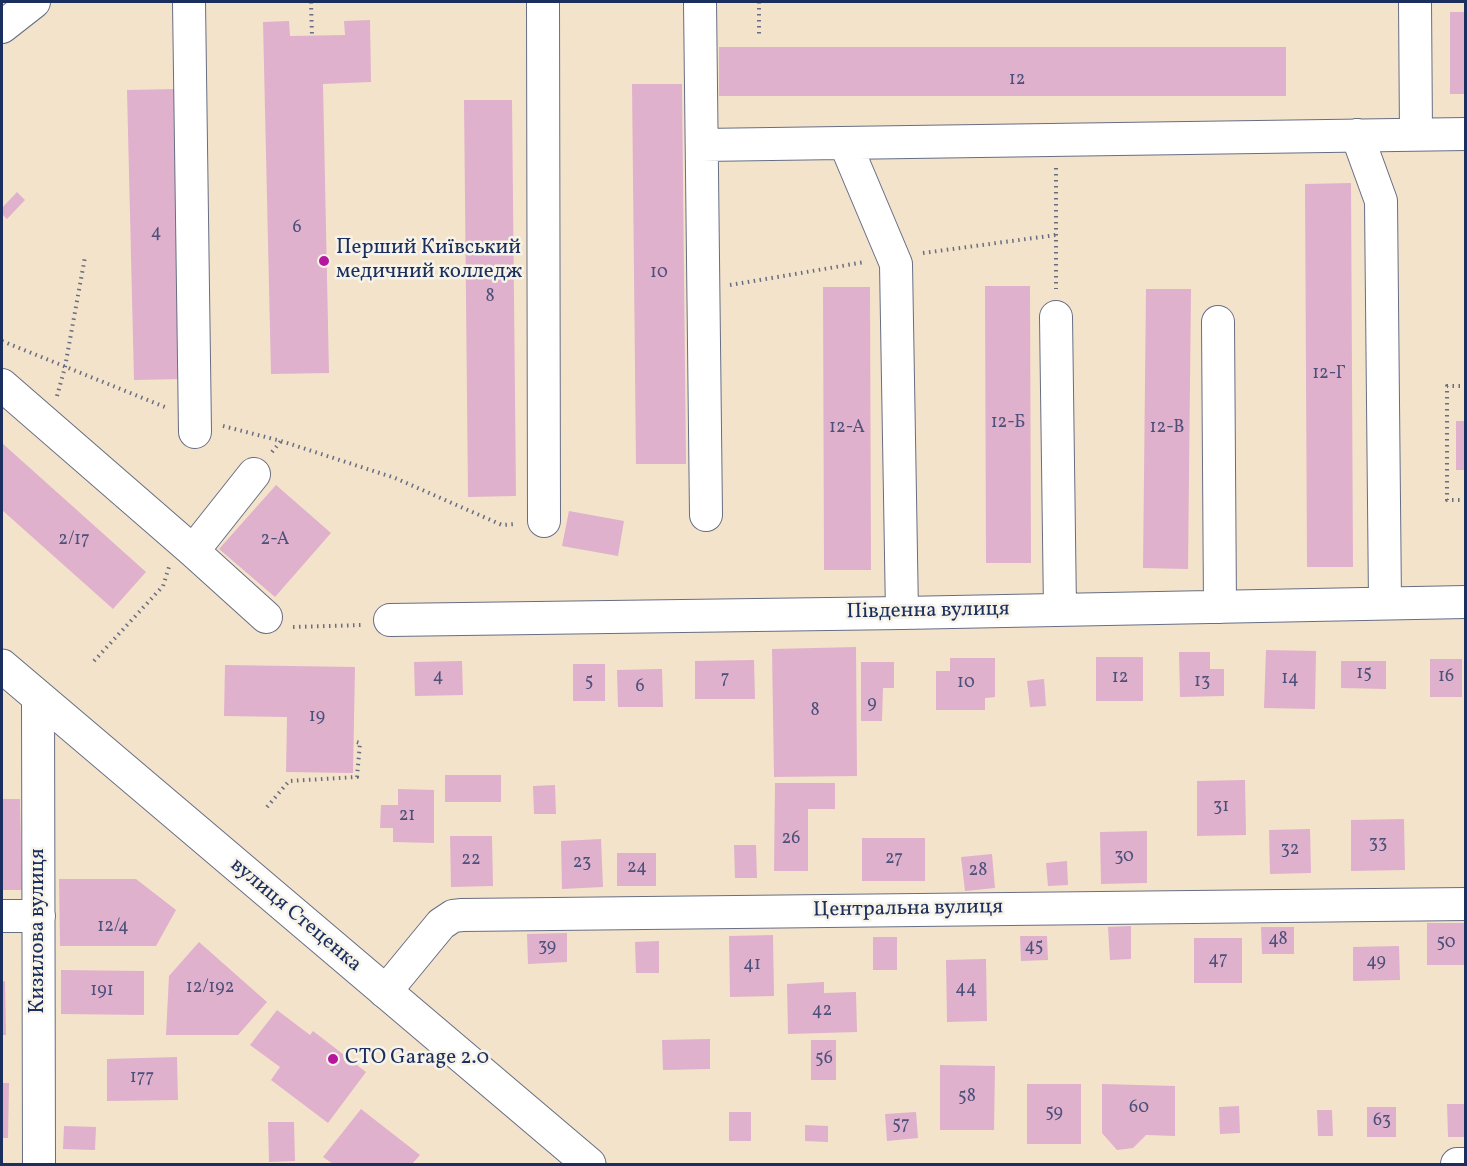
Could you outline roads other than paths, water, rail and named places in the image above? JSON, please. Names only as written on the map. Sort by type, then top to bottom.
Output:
[{"type":"main road","name":"вулиця Стеценка","points":[[2,666],[589,1164]]},
{"type":"street","points":[[2,27],[34,2]]},
{"type":"street","points":[[189,2],[195,426]]},
{"type":"street","points":[[543,2],[544,521]]},
{"type":"street","points":[[700,2],[706,514]]},
{"type":"street","points":[[1415,2],[1416,135]]},
{"type":"street","points":[[702,145],[1466,134]]},
{"type":"street","points":[[1357,135],[1381,201],[1385,603]]},
{"type":"street","points":[[845,142],[896,264],[902,613]]},
{"type":"street","points":[[1056,317],[1060,610]]},
{"type":"street","points":[[1218,322],[1220,607]]},
{"type":"street","points":[[2,385],[266,617]]},
{"type":"street","points":[[185,544],[254,474]]},
{"type":"street","name":"Південна вулиця","points":[[390,620],[1466,602]]},
{"type":"street","name":"Кизилова вулиця","points":[[38,698],[39,1164]]},
{"type":"street","name":"Центральна вулиця","points":[[385,992],[441,924],[453,916],[462,915],[1466,904]]},
{"type":"street","points":[[2,916],[39,916]]},
{"type":"street","points":[[1457,1164],[1466,1164]]},
{"type":"place","name":"Перший Київський медичний колледж","points":[[324,261]]},
{"type":"place","name":"СТО Garage 2.0","points":[[333,1059]]}]
